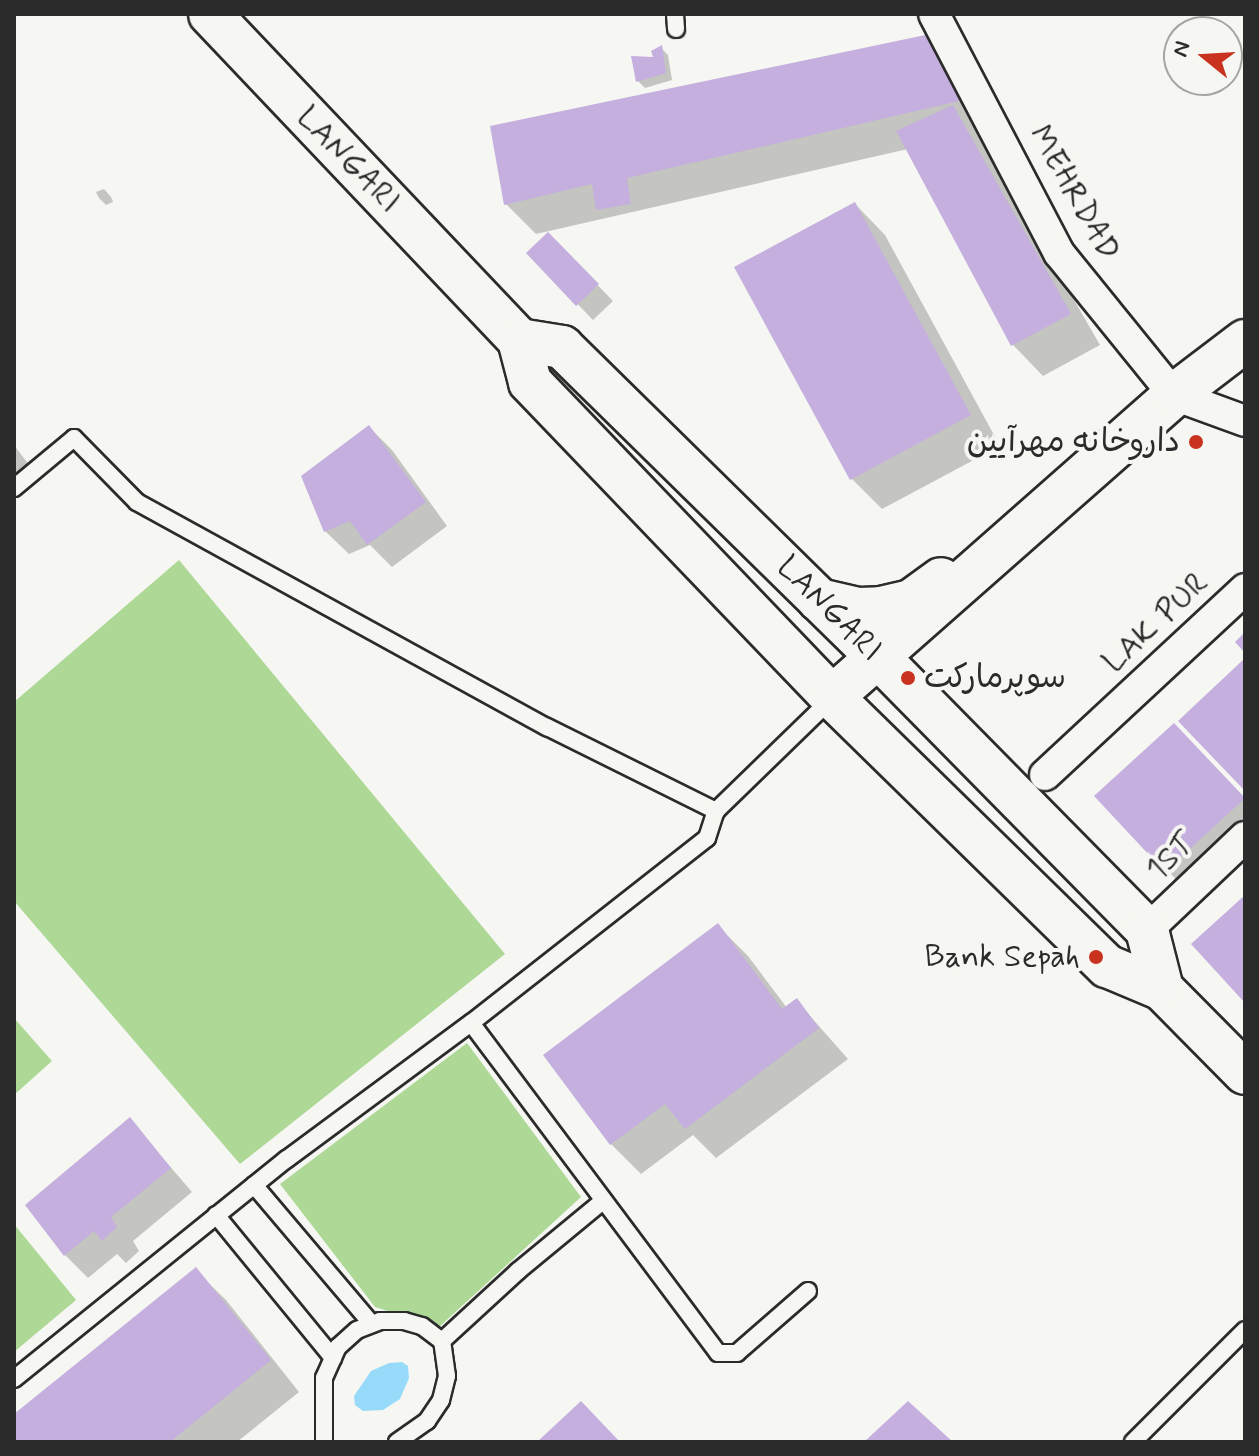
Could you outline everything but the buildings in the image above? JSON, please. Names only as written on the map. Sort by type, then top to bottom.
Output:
[{"type":"main road","name":"LANGARI","points":[[210,14],[519,340],[530,382],[832,697],[1107,966],[1162,989],[1245,1073]]},
{"type":"main road","name":"LANGARI","points":[[519,340],[562,347],[878,657],[1147,930]]},
{"type":"main road","points":[[832,697],[1174,395],[1245,341]]},
{"type":"main road","points":[[819,600],[858,609],[881,608],[911,601],[946,575],[980,567]]},
{"type":"main road","points":[[1147,930],[1162,989]]},
{"type":"street","name":"MEHRDAD","points":[[934,14],[1059,253],[1174,395]]},
{"type":"street","points":[[1174,395],[1245,421]]},
{"type":"street","name":"LAK PUR","points":[[1045,775],[1245,589]]},
{"type":"street","name":"1ST","points":[[1147,930],[1245,837]]},
{"type":"lane","points":[[14,488],[74,438],[137,502],[547,727],[716,811]]},
{"type":"lane","points":[[14,1379],[254,1185],[396,1075],[471,1023],[707,838],[716,811],[832,697]]},
{"type":"lane","points":[[471,1023],[718,1353],[737,1353],[808,1291]]},
{"type":"lane","points":[[254,1185],[372,1324]]},
{"type":"lane","points":[[442,1341],[518,1271],[603,1201]]},
{"type":"lane","points":[[216,1215],[333,1358]]},
{"type":"lane","points":[[324,1442],[324,1378],[338,1347],[357,1330],[372,1324],[404,1321],[422,1326],[442,1341],[447,1376],[441,1400],[427,1421],[397,1442]]},
{"type":"lane","points":[[1133,1442],[1245,1330]]},
{"type":"green space","points":[[179,560],[505,954],[240,1164],[14,901],[14,702]]},
{"type":"green space","points":[[14,1018],[52,1061],[14,1095]]},
{"type":"green space","points":[[467,1043],[581,1197],[439,1327],[375,1307],[280,1184]]},
{"type":"green space","points":[[14,1224],[76,1300],[14,1352]]},
{"type":"water","points":[[402,1362],[408,1366],[409,1378],[400,1399],[383,1410],[363,1411],[355,1405],[354,1396],[371,1371],[389,1363]]},
{"type":"place","name":"داروخانه مهرآیین","points":[[1196,442]]},
{"type":"place","name":"سوپرمارکت","points":[[908,678]]},
{"type":"place","name":"Bank Sepah","points":[[1096,957]]}]
